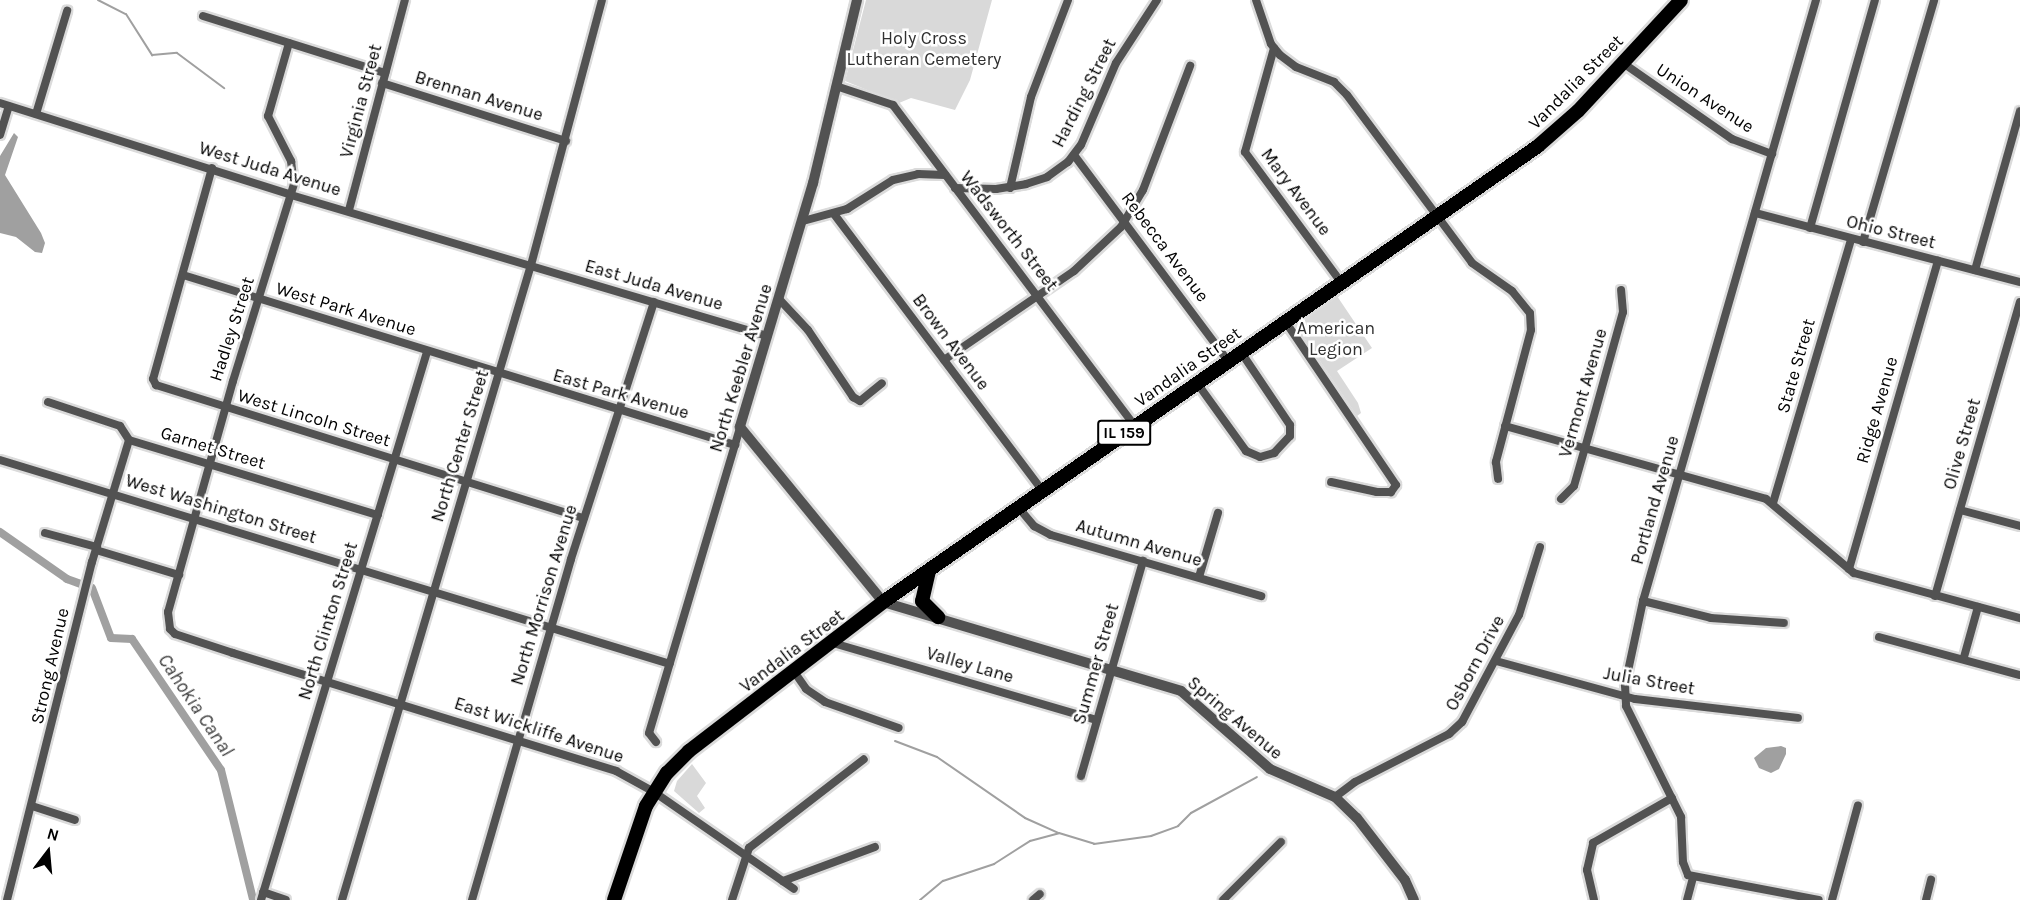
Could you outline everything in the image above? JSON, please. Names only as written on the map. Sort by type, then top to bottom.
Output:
[{"type":"main road","name":"Vandalia Street","points":[[614,900],[636,831],[654,792],[689,751],[795,673],[883,602],[1560,128],[1681,0]]},
{"type":"main road","points":[[931,569],[922,602],[938,617]]},
{"type":"street","name":"Virginia Street","points":[[349,210],[405,0]]},
{"type":"street","name":"North Center Street","points":[[342,900],[432,591],[531,265],[602,0]]},
{"type":"street","name":"North Keebler Avenue","points":[[656,742],[649,733],[803,220],[857,0]]},
{"type":"street","points":[[1010,188],[1031,96],[1068,0]]},
{"type":"street","name":"Harding Street","points":[[955,188],[1010,188],[1047,177],[1074,155],[1116,63],[1157,0]]},
{"type":"street","points":[[1256,0],[1274,48],[1288,62],[1329,80],[1347,95],[1472,263],[1512,291],[1530,313],[1531,330],[1496,462],[1498,478]]},
{"type":"street","name":"Portland Avenue","points":[[1693,877],[1688,875],[1683,862],[1683,826],[1672,798],[1640,737],[1625,696],[1626,675],[1643,601],[1816,0]]},
{"type":"street","points":[[1810,228],[1875,0]]},
{"type":"street","points":[[1863,242],[1931,1]]},
{"type":"street","points":[[36,114],[67,11]]},
{"type":"street","points":[[203,16],[385,74]]},
{"type":"street","name":"Hadley Street","points":[[170,629],[167,617],[225,407],[291,195],[293,169],[268,116],[289,43]]},
{"type":"street","name":"Mary Avenue","points":[[1274,48],[1245,152],[1341,282]]},
{"type":"street","name":"Union Avenue","points":[[1623,63],[1732,139],[1772,154]]},
{"type":"street","points":[[944,360],[1090,258],[1126,221],[1152,166],[1190,66]]},
{"type":"street","name":"Brennan Avenue","points":[[382,83],[566,141]]},
{"type":"street","name":"Wadsworth Street","points":[[836,86],[889,102],[1038,295],[1134,426]]},
{"type":"street","points":[[0,135],[4,105]]},
{"type":"street","name":"West Juda Avenue","points":[[4,105],[212,168],[291,195],[349,210],[531,265]]},
{"type":"street","points":[[1975,270],[2020,111]]},
{"type":"street","name":"Rebecca Avenue","points":[[1074,155],[1126,221],[1228,361]]},
{"type":"street","points":[[183,275],[212,168]]},
{"type":"street","points":[[803,220],[834,214],[893,180],[918,174],[945,175]]},
{"type":"street","name":"Ohio Street","points":[[1755,213],[2020,282]]},
{"type":"street","name":"Brown Avenue","points":[[834,214],[1042,490]]},
{"type":"street","name":"State Street","points":[[1773,503],[1851,239]]},
{"type":"street","name":"Ridge Avenue","points":[[1849,569],[1938,261]]},
{"type":"street","name":"East Juda Avenue","points":[[531,265],[768,336]]},
{"type":"street","name":"West Park Avenue","points":[[183,275],[499,374]]},
{"type":"street","name":"West Lincoln Street","points":[[183,275],[154,382],[225,407],[584,518]]},
{"type":"street","name":"Vermont Avenue","points":[[1561,499],[1574,486],[1585,448],[1623,312],[1621,290]]},
{"type":"street","points":[[779,299],[808,330],[853,397],[860,401],[882,383]]},
{"type":"street","name":"North Morrison Avenue","points":[[472,900],[584,518],[654,302]]},
{"type":"street","name":"Olive Street","points":[[1935,596],[2020,302]]},
{"type":"street","points":[[1285,321],[1396,485],[1391,492],[1377,492],[1331,482]]},
{"type":"street","name":"North Clinton Street","points":[[262,896],[427,352]]},
{"type":"street","points":[[1197,383],[1246,451],[1260,457],[1274,453],[1290,436],[1290,425],[1241,352]]},
{"type":"street","name":"East Park Avenue","points":[[499,374],[735,445]]},
{"type":"street","name":"Garnet Street","points":[[48,402],[120,426],[129,440],[378,515]]},
{"type":"street","points":[[1505,426],[1680,474],[1773,503],[1849,569],[1935,596],[2020,618]]},
{"type":"street","points":[[740,427],[883,602]]},
{"type":"street","name":"Strong Avenue","points":[[7,900],[96,548],[129,440]]},
{"type":"street","name":"West Washington Street","points":[[0,459],[670,664]]},
{"type":"street","name":"Autumn Avenue","points":[[1018,507],[1034,526],[1051,535],[1261,596]]},
{"type":"street","points":[[1960,510],[2020,526]]},
{"type":"street","points":[[1199,577],[1218,513]]},
{"type":"street","points":[[45,533],[179,574]]},
{"type":"street","name":"Osborn Drive","points":[[1335,798],[1355,782],[1453,732],[1466,716],[1520,615],[1540,547]]},
{"type":"street","name":"Summer Street","points":[[1081,776],[1143,561]]},
{"type":"street","points":[[1643,601],[1711,618],[1784,623]]},
{"type":"street","name":"Spring Avenue","points":[[883,602],[1112,667],[1180,690],[1270,770],[1335,798],[1357,818],[1405,880],[1414,900]]},
{"type":"street","points":[[1964,657],[1978,607]]},
{"type":"street","name":"East Wickliffe Avenue","points":[[170,629],[175,634],[616,771],[654,792],[794,889]]},
{"type":"street","points":[[1879,637],[1964,657],[2020,675]]},
{"type":"street","name":"Valley Lane","points":[[833,643],[1097,720]]},
{"type":"street","name":"Julia Street","points":[[1496,662],[1625,696],[1798,718]]},
{"type":"street","points":[[795,673],[806,689],[825,702],[900,728]]},
{"type":"street","points":[[732,900],[745,855],[754,844],[864,759]]},
{"type":"street","points":[[1594,900],[1587,870],[1593,843],[1672,798]]},
{"type":"street","points":[[1832,900],[1858,805]]},
{"type":"street","points":[[32,806],[75,820]]},
{"type":"street","points":[[1223,900],[1281,842]]},
{"type":"street","points":[[783,881],[875,847]]},
{"type":"street","points":[[1687,900],[1693,877],[1819,900]]},
{"type":"street","points":[[1926,900],[1931,880]]},
{"type":"street","points":[[1033,900],[1040,894]]},
{"type":"street","points":[[262,896],[285,900]]},
{"type":"green space","name":"Holy Cross Lutheran Cemetery","points":[[866,0],[992,0],[970,80],[955,110],[911,98],[899,103],[845,81]]},
{"type":"green space","name":"American Legion","points":[[1337,296],[1372,348],[1337,371],[1358,403],[1361,413],[1357,416],[1295,324]]},
{"type":"green space","points":[[692,764],[706,783],[697,796],[705,808],[699,813],[674,791],[677,781]]},
{"type":"shaded area","points":[[14,133],[18,137],[5,175],[41,233],[45,243],[42,253],[35,252],[16,237],[0,233],[0,156]]},
{"type":"shaded area","points":[[1781,746],[1786,748],[1786,754],[1779,769],[1771,773],[1759,768],[1754,758],[1766,748]]},
{"type":"waterway","points":[[98,0],[126,14],[152,55],[177,53],[224,88]]},
{"type":"waterway","name":"Cahokia Canal","points":[[0,532],[67,579],[81,584]]},
{"type":"waterway","name":"Cahokia Canal","points":[[92,588],[111,638],[132,639],[221,770],[253,899]]},
{"type":"waterway","points":[[895,741],[937,757],[1025,818],[1059,833]]},
{"type":"waterway","points":[[920,900],[943,881],[994,864],[1030,841],[1059,833],[1094,844],[1151,836],[1178,826],[1191,813],[1257,777]]}]
